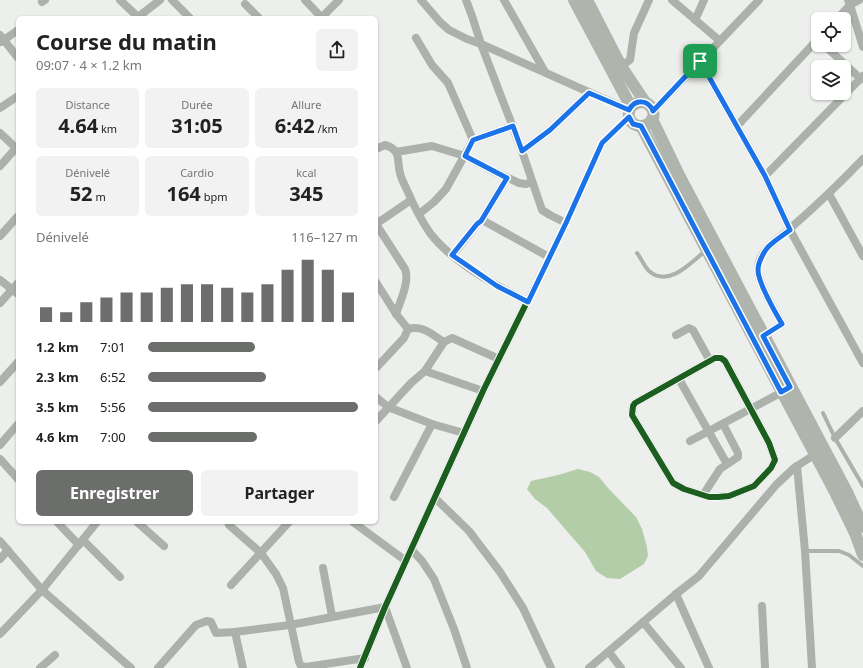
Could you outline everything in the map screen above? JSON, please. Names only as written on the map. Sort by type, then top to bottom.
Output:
[{"type":"main road","points":[[574,0],[629,111],[633,124],[641,126],[648,124],[650,111]]},
{"type":"main road","points":[[586,0],[621,66],[650,111],[680,177],[763,336],[814,455],[855,533],[863,555]]},
{"type":"main road","points":[[629,111],[635,103],[640,102],[650,111]]},
{"type":"main road","points":[[641,126],[706,251],[847,492],[863,527]]},
{"type":"street","points":[[120,0],[137,16]]},
{"type":"street","points":[[172,0],[188,16]]},
{"type":"street","points":[[305,0],[319,16]]},
{"type":"street","points":[[323,16],[338,0]]},
{"type":"street","points":[[360,668],[385,607],[436,498],[483,391],[566,223],[602,143],[629,111],[449,30],[421,0]]},
{"type":"street","points":[[466,0],[481,44],[513,126],[542,210],[550,216],[566,223]]},
{"type":"street","points":[[504,0],[545,72]]},
{"type":"street","points":[[621,66],[630,60],[634,33],[649,0]]},
{"type":"street","points":[[672,0],[720,41]]},
{"type":"street","points":[[695,20],[704,0]]},
{"type":"street","points":[[650,111],[759,0]]},
{"type":"street","points":[[842,12],[849,2],[859,0]]},
{"type":"street","points":[[139,16],[156,1]]},
{"type":"street","points":[[849,2],[863,47]]},
{"type":"street","points":[[245,4],[257,16]]},
{"type":"street","points":[[16,31],[1,39],[16,56]]},
{"type":"street","points":[[416,38],[432,65],[448,83],[473,140]]},
{"type":"street","points":[[736,126],[811,46]]},
{"type":"street","points":[[765,176],[862,78],[832,52]]},
{"type":"street","points":[[700,61],[765,176],[790,230],[863,363]]},
{"type":"street","points":[[522,151],[550,130],[589,93]]},
{"type":"street","points":[[0,108],[16,97]]},
{"type":"street","points":[[419,214],[434,202],[446,188],[473,140],[513,126]]},
{"type":"street","points":[[0,133],[16,148]]},
{"type":"street","points":[[378,148],[385,146],[393,148],[396,152],[400,174],[411,200],[432,236],[452,255],[497,286],[528,302]]},
{"type":"street","points":[[396,152],[429,146],[452,151],[465,156],[507,178],[523,184],[532,182]]},
{"type":"street","points":[[0,166],[16,150]]},
{"type":"street","points":[[763,336],[782,324],[758,275],[760,262],[768,246],[790,230],[829,194],[863,159]]},
{"type":"street","points":[[452,255],[481,221],[507,178]]},
{"type":"street","points":[[829,194],[860,243],[863,256]]},
{"type":"street","points":[[378,223],[411,200]]},
{"type":"street","points":[[0,236],[16,218]]},
{"type":"street","points":[[481,221],[486,221],[549,257]]},
{"type":"street","points":[[378,227],[407,274],[406,284],[396,314]]},
{"type":"street","points":[[0,280],[16,289],[0,303]]},
{"type":"street","points":[[378,285],[396,314],[408,329]]},
{"type":"street","points":[[408,329],[416,327],[444,342]]},
{"type":"street","points":[[676,335],[689,328],[693,330],[710,361]]},
{"type":"street","points":[[378,366],[404,338],[408,329]]},
{"type":"street","points":[[378,419],[411,383],[425,371],[444,342],[452,338],[499,359]]},
{"type":"street","points":[[715,358],[721,358],[725,361],[774,454],[774,463],[771,468],[754,486],[729,496],[718,498],[684,489],[673,483],[632,415],[633,406],[635,403],[679,379],[715,358]]},
{"type":"street","points":[[0,382],[16,364]]},
{"type":"street","points":[[425,371],[483,391]]},
{"type":"street","points":[[679,379],[727,464]]},
{"type":"street","points":[[690,441],[786,390]]},
{"type":"street","points":[[378,399],[388,407],[432,424],[464,434]]},
{"type":"street","points":[[835,438],[863,411]]},
{"type":"street","points":[[394,497],[432,424]]},
{"type":"street","points":[[703,495],[716,474],[738,457],[738,453],[723,424]]},
{"type":"street","points":[[0,445],[16,426]]},
{"type":"street","points":[[589,668],[676,594],[700,576],[764,499],[797,466],[814,455]]},
{"type":"street","points":[[1,462],[16,477]]},
{"type":"street","points":[[797,466],[805,551],[812,668]]},
{"type":"street","points":[[436,498],[469,531],[500,572],[523,608],[551,668]]},
{"type":"street","points":[[59,524],[120,577]]},
{"type":"street","points":[[0,634],[42,590],[95,524]]},
{"type":"street","points":[[139,524],[164,546]]},
{"type":"street","points":[[230,585],[287,524]]},
{"type":"street","points":[[356,524],[406,561]]},
{"type":"street","points":[[229,525],[261,553],[276,574],[283,588],[298,662],[301,666],[306,667],[365,658]]},
{"type":"street","points":[[0,541],[42,590],[131,668]]},
{"type":"street","points":[[411,549],[422,561],[434,579],[454,629],[466,668]]},
{"type":"street","points":[[0,559],[8,550]]},
{"type":"street","points":[[323,568],[332,616]]},
{"type":"street","points":[[676,594],[709,668]]},
{"type":"street","points":[[762,606],[765,668]]},
{"type":"street","points":[[158,668],[196,624],[209,621],[216,633],[235,632],[290,625],[385,607]]},
{"type":"street","points":[[385,607],[407,668]]},
{"type":"street","points":[[643,622],[681,668]]},
{"type":"street","points":[[235,632],[243,668]]},
{"type":"street","points":[[609,652],[621,668]]},
{"type":"street","points":[[40,668],[54,655]]},
{"type":"lane","points":[[637,253],[649,271],[660,277],[670,276],[680,271],[706,251]]},
{"type":"lane","points":[[823,413],[835,438],[863,486]]},
{"type":"lane","points":[[805,551],[839,551],[848,554],[863,566]]},
{"type":"shaded area","points":[[578,469],[590,472],[599,477],[636,517],[642,529],[648,556],[644,564],[620,579],[607,578],[596,571],[585,552],[547,508],[535,499],[527,489],[531,481]]},
{"type":"cycle path","points":[[360,668],[385,607],[483,391],[566,223],[602,143],[629,117]]},
{"type":"cycle path","points":[[715,358],[721,358],[725,361],[769,443],[775,460],[771,468],[754,486],[729,496],[709,497],[684,489],[673,483],[632,415],[633,406],[635,403],[715,358]]},
{"type":"route","points":[[700,61],[765,176],[790,230],[768,246],[764,252],[758,269],[758,275],[767,296],[782,324],[763,336],[790,387],[781,392],[641,126],[633,124],[629,117],[602,143],[528,302],[497,286],[452,255],[481,221],[507,178],[465,156],[473,140],[513,126],[522,151],[550,130],[589,93],[629,110],[635,103],[645,102],[649,104],[653,111],[700,61]]}]
